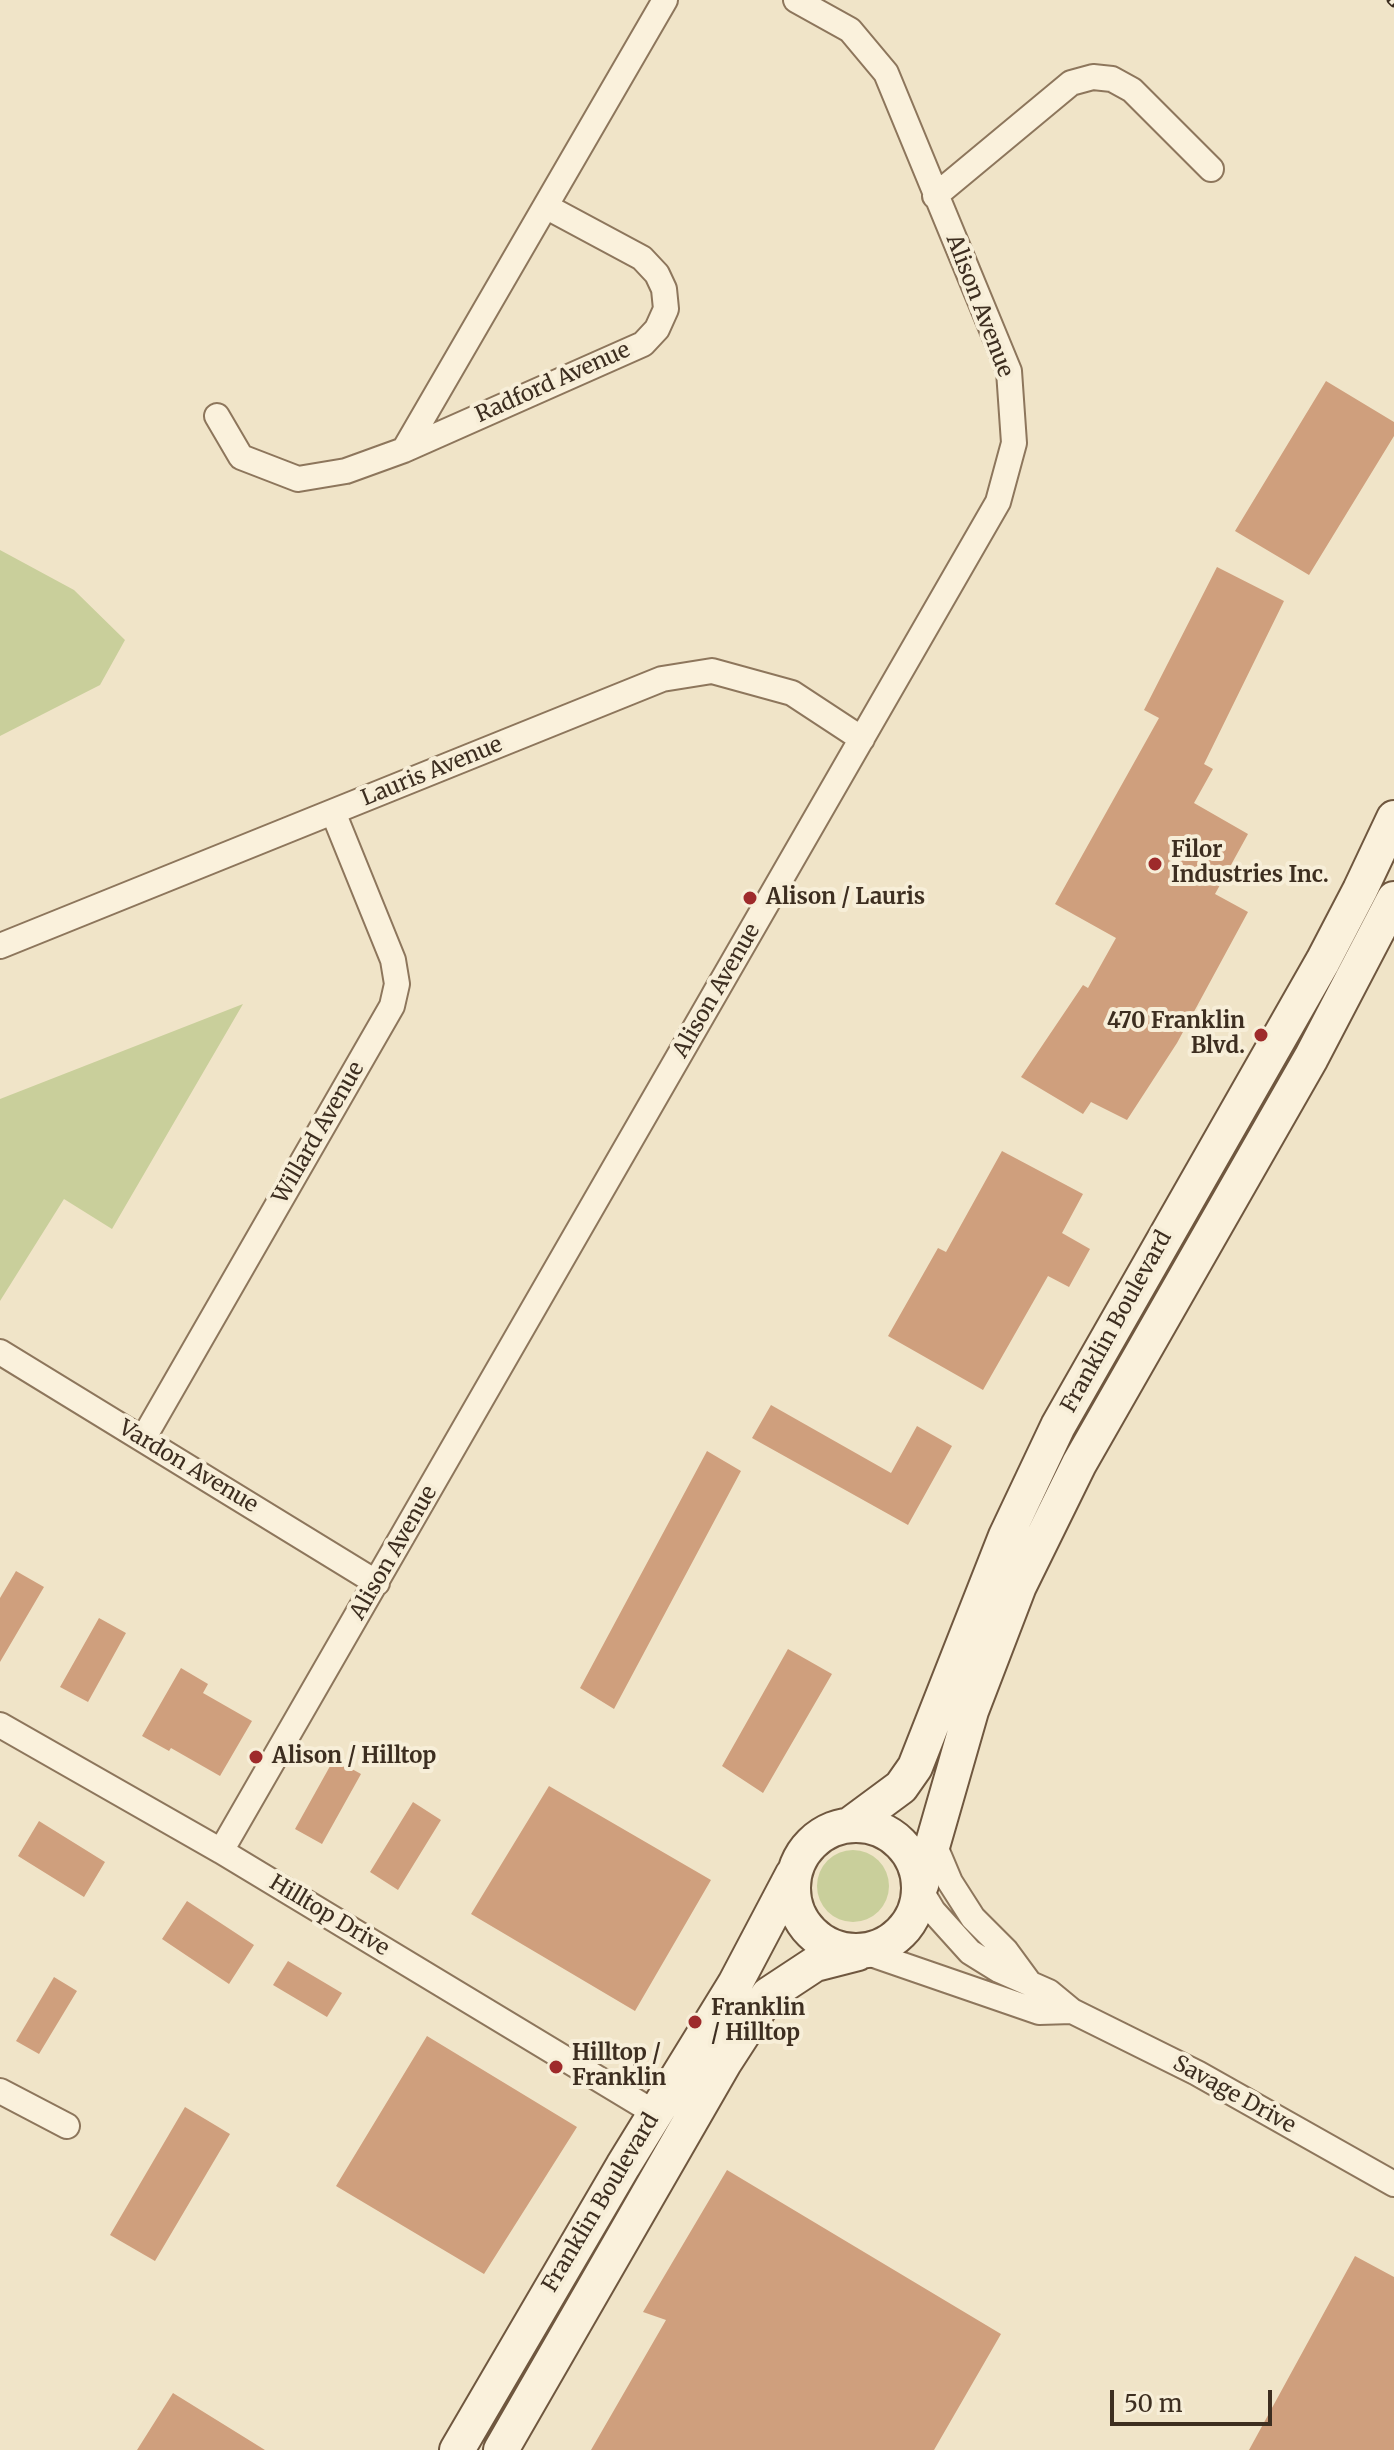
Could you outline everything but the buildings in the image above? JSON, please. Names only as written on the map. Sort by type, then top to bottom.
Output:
[{"type":"main road","name":"Franklin Boulevard","points":[[851,1824],[901,1787],[915,1767],[1006,1536],[1058,1426],[1323,961],[1394,818]]},
{"type":"main road","name":"Franklin Boulevard","points":[[921,1888],[971,1711],[1025,1573],[1079,1464],[1311,1058],[1394,899]]},
{"type":"main road","points":[[851,1824],[872,1826],[891,1835],[906,1849],[916,1867],[921,1888],[910,1922],[898,1936],[882,1946],[861,1952],[825,1943],[809,1931],[792,1894],[793,1874],[801,1855],[814,1839],[832,1829],[851,1824]]},
{"type":"main road","name":"Franklin Boulevard","points":[[457,2450],[655,2113],[735,1984],[793,1874]]},
{"type":"main road","name":"Franklin Boulevard","points":[[501,2450],[724,2063],[768,1995],[815,1964],[861,1952]]},
{"type":"street","points":[[404,450],[665,0]]},
{"type":"street","name":"Alison Avenue","points":[[221,1851],[998,502],[1014,443],[1009,371],[886,73],[850,30],[796,0]]},
{"type":"street","points":[[935,196],[1071,83],[1093,77],[1112,79],[1132,90],[1211,169]]},
{"type":"street","name":"Radford Avenue","points":[[217,416],[241,457],[298,479],[346,471],[404,450],[643,344],[657,329],[666,309],[664,289],[657,274],[642,258],[547,207]]},
{"type":"street","name":"Lauris Avenue","points":[[0,946],[662,679],[712,671],[792,693],[862,739]]},
{"type":"street","name":"Willard Avenue","points":[[143,1439],[392,1006],[397,984],[393,960],[333,812]]},
{"type":"street","name":"Vardon Avenue","points":[[0,1352],[377,1583]]},
{"type":"street","name":"Hilltop Drive","points":[[0,1725],[221,1851],[655,2113]]},
{"type":"street","points":[[934,1844],[950,1882],[973,1918],[1006,1951],[1029,1983]]},
{"type":"street","name":"Savage Drive","points":[[921,1888],[943,1923],[970,1952],[999,1970],[1049,1992],[1072,2011],[1197,2073],[1394,2184]]},
{"type":"street","name":"Savage Drive","points":[[861,1952],[1039,2012],[1072,2011]]},
{"type":"street","points":[[0,2091],[67,2126]]},
{"type":"green space","points":[[0,550],[74,590],[125,640],[100,685],[0,736]]},
{"type":"green space","points":[[243,1004],[112,1229],[64,1199],[0,1301],[0,1099]]},
{"type":"green space","points":[[853,1850],[873,1856],[883,1866],[889,1886],[883,1906],[873,1916],[853,1922],[833,1916],[823,1906],[817,1886],[823,1866],[833,1856]]},
{"type":"railway","points":[[1391,0],[1394,3]]},
{"type":"place","name":"Filor Industries Inc.","points":[[1155,864]]},
{"type":"place","name":"Alison / Lauris","points":[[750,898]]},
{"type":"place","name":"470 Franklin Blvd.","points":[[1261,1035]]},
{"type":"place","name":"Alison / Hilltop","points":[[256,1757]]},
{"type":"place","name":"Franklin / Hilltop","points":[[695,2022]]},
{"type":"place","name":"Hilltop / Franklin","points":[[556,2067]]}]
